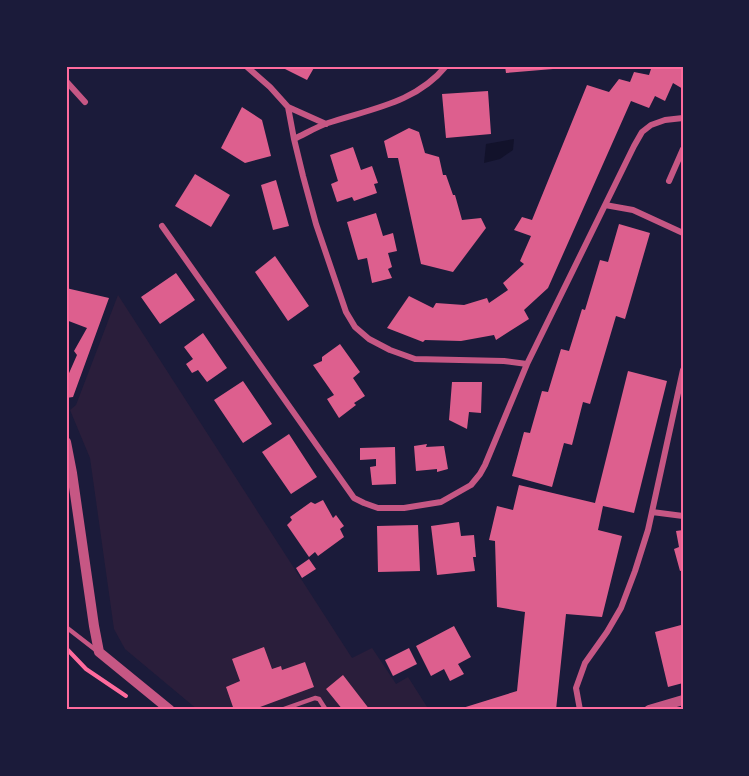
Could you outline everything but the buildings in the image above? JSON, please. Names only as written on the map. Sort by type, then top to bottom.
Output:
[{"type":"street","points":[[246,66],[288,107],[326,124]]},
{"type":"street","points":[[294,139],[326,124],[411,96],[438,77],[446,66]]},
{"type":"street","points":[[66,81],[85,102]]},
{"type":"street","points":[[288,107],[313,214],[337,289],[355,327],[379,345],[415,359],[504,361],[527,364]]},
{"type":"street","points":[[162,226],[354,498],[378,508],[441,502],[471,485],[485,465],[527,364],[642,132],[665,120],[683,118]]},
{"type":"street","points":[[669,181],[683,150]]},
{"type":"street","points":[[605,205],[633,210],[683,233]]},
{"type":"street","points":[[580,710],[576,688],[585,663],[621,608],[635,571],[652,512],[683,370]]},
{"type":"street","points":[[66,442],[99,652],[170,710]]},
{"type":"street","points":[[652,512],[683,516]]},
{"type":"street","points":[[649,710],[683,700]]},
{"type":"lane","points":[[66,627],[99,652]]},
{"type":"lane","points":[[281,710],[315,698],[319,699],[326,710]]},
{"type":"path","points":[[66,648],[86,669],[130,699]]},
{"type":"shaded area","points":[[514,139],[513,150],[500,159],[484,163],[486,144]]},
{"type":"shaded area","points":[[118,295],[352,658],[372,648],[396,684],[408,677],[429,710],[198,710],[125,649],[114,629],[90,458],[70,410],[76,405]]}]
